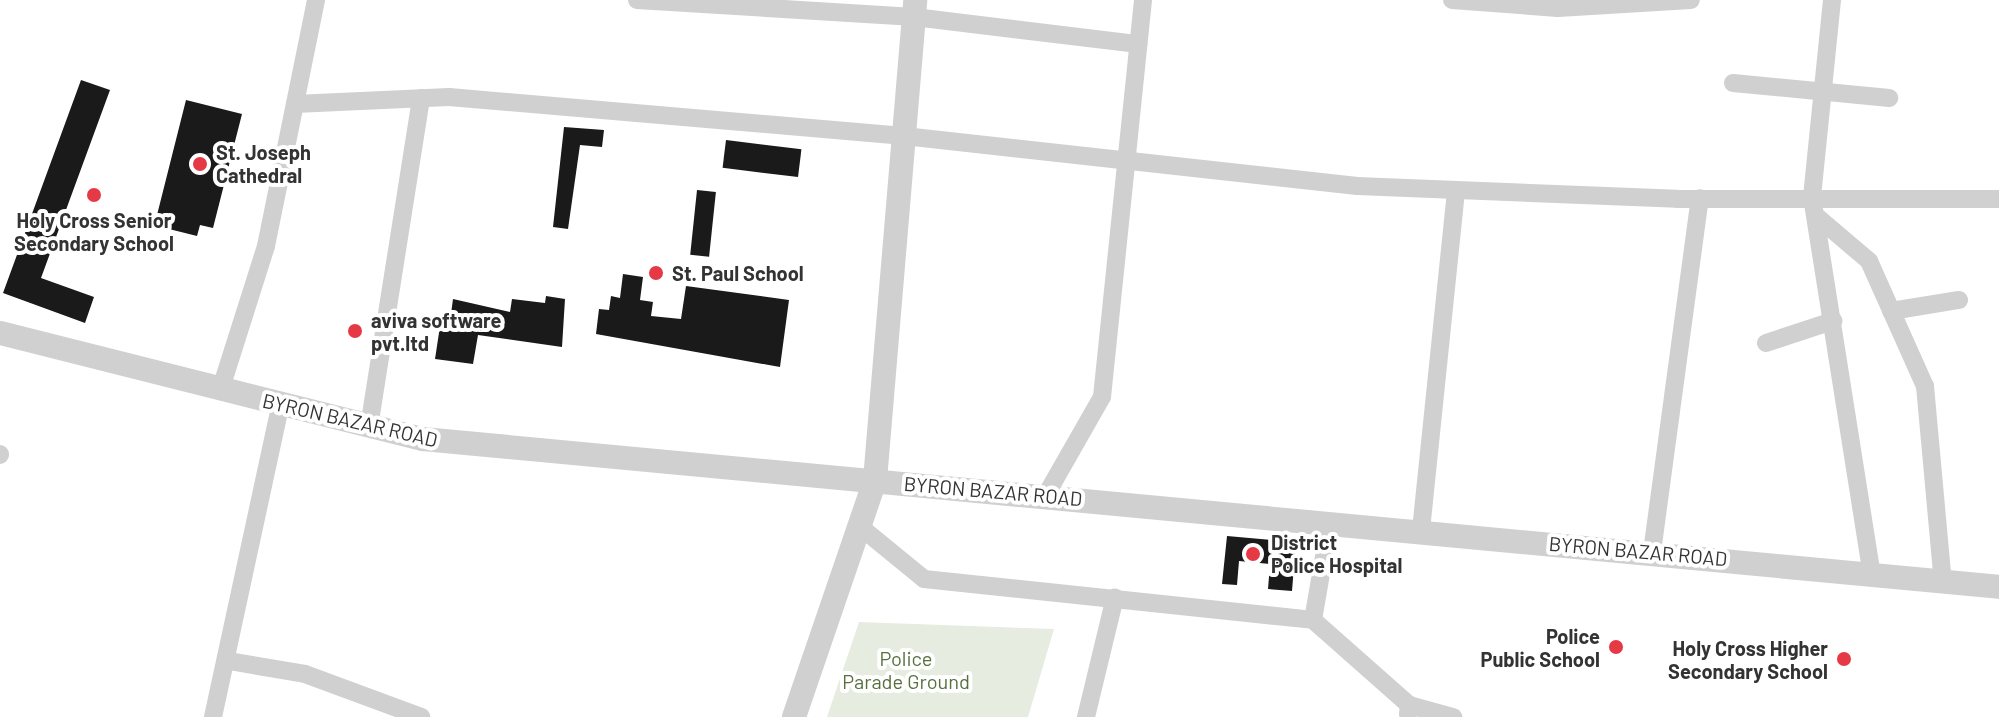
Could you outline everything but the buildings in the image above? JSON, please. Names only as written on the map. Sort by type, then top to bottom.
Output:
[{"type":"street","points":[[221,388],[266,246],[316,0]]},
{"type":"street","points":[[637,0],[914,8],[1138,44]]},
{"type":"street","points":[[1046,495],[1102,397],[1122,164],[1143,0]]},
{"type":"street","points":[[1452,0],[1558,8],[1691,0]]},
{"type":"street","points":[[1832,0],[1813,206],[1872,574]]},
{"type":"street","points":[[794,717],[875,480],[914,8]]},
{"type":"street","points":[[1733,83],[1889,98]]},
{"type":"street","points":[[295,104],[421,98],[904,136],[1122,164],[1456,191],[1700,198],[1813,206],[1999,199]]},
{"type":"street","points":[[369,427],[421,98]]},
{"type":"street","points":[[1421,530],[1456,191]]},
{"type":"street","points":[[1652,552],[1700,198]]},
{"type":"street","points":[[1813,206],[1869,261],[1925,386],[1943,582]]},
{"type":"street","points":[[1891,311],[1959,300]]},
{"type":"street","points":[[1766,343],[1833,321]]},
{"type":"street","name":"BYRON BAZAR ROAD","points":[[0,333],[221,388],[280,407],[423,439],[1421,530],[1999,587]]},
{"type":"street","points":[[213,717],[229,661],[280,407]]},
{"type":"street","points":[[1313,620],[1330,522]]},
{"type":"street","points":[[858,525],[924,579],[1313,620],[1408,711],[1453,717]]},
{"type":"street","points":[[1086,717],[1115,597]]},
{"type":"street","points":[[229,661],[305,674],[421,717]]},
{"type":"green space","name":"Police Parade Ground","points":[[859,622],[1054,629],[1028,717],[827,717]]},
{"type":"place","name":"St. Joseph Cathedral","points":[[200,164]]},
{"type":"place","name":"Holy Cross Senior Secondary School","points":[[94,195]]},
{"type":"place","name":"St. Paul School","points":[[656,273]]},
{"type":"place","name":"aviva software pvt.ltd","points":[[355,331]]},
{"type":"place","name":"District Police Hospital","points":[[1253,554]]},
{"type":"place","name":"Police Public School","points":[[1616,647]]},
{"type":"place","name":"Holy Cross Higher Secondary School","points":[[1844,659]]}]
